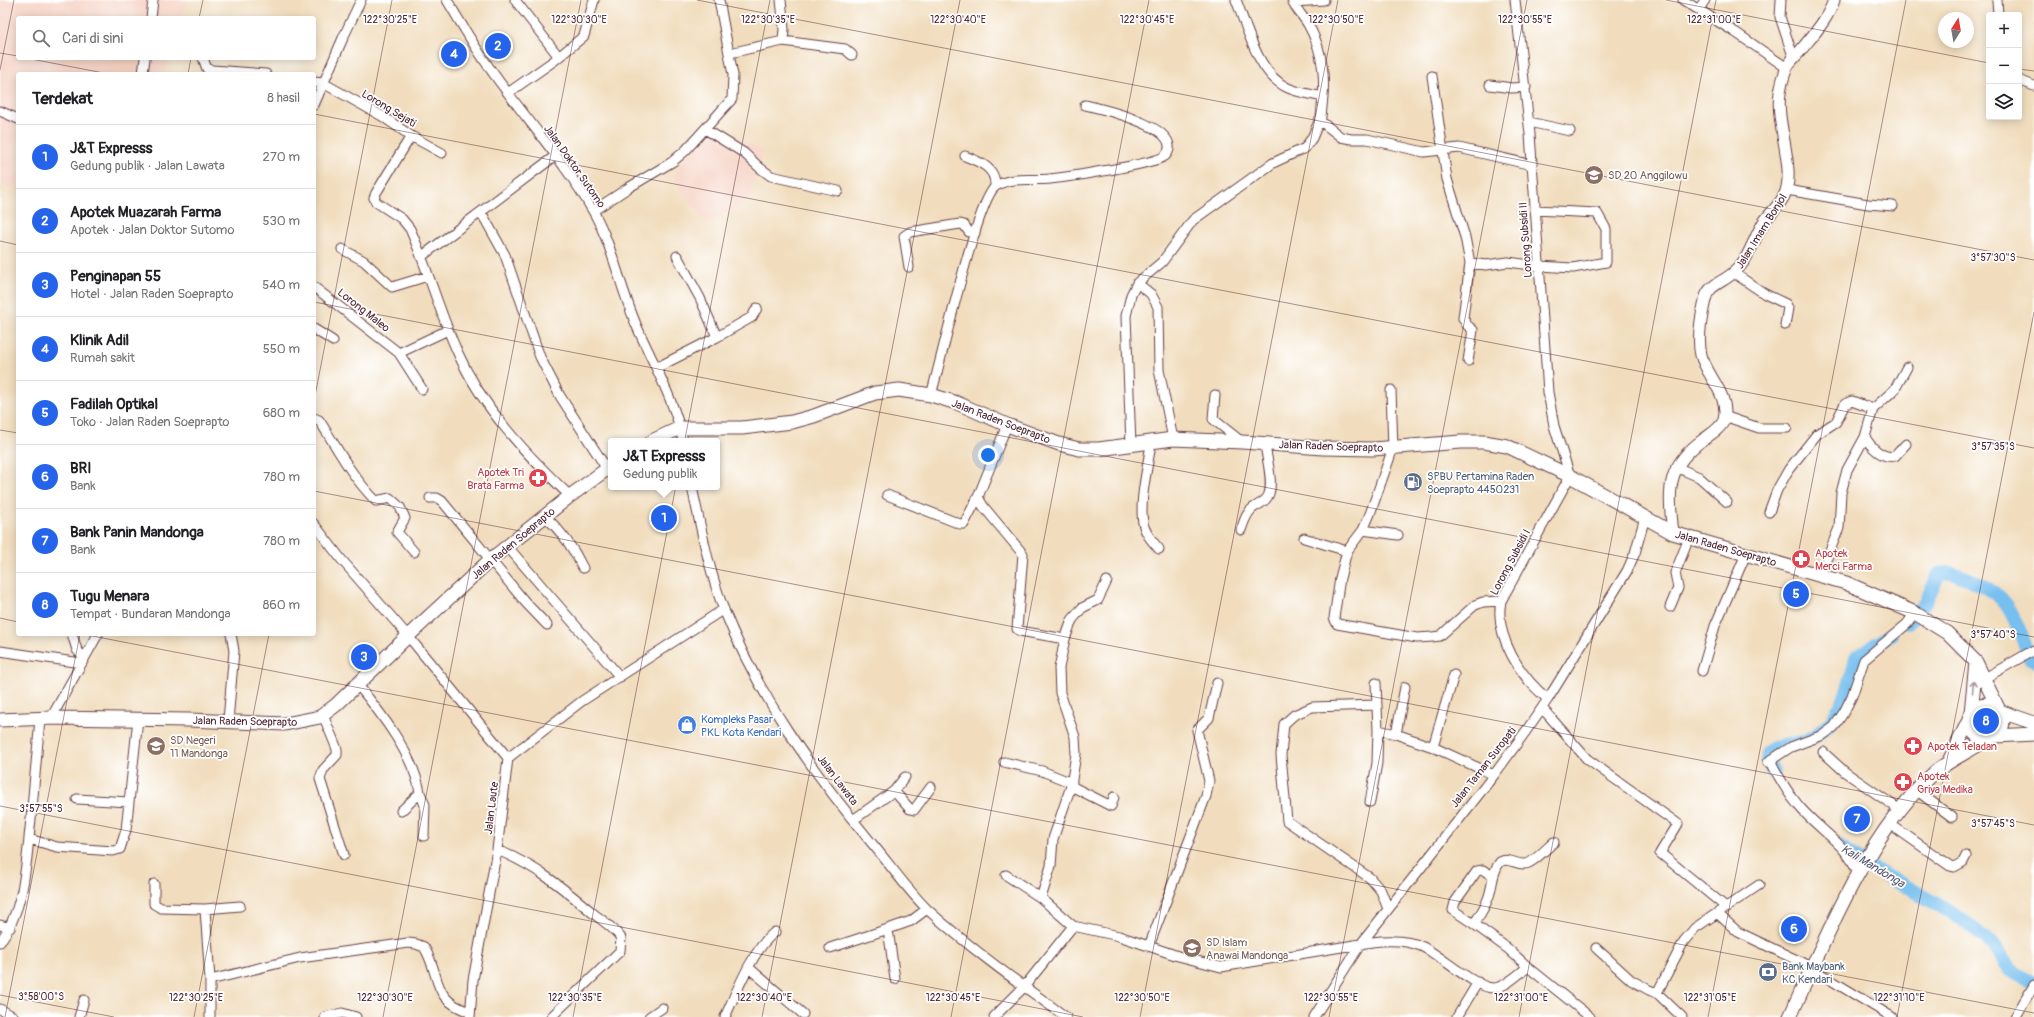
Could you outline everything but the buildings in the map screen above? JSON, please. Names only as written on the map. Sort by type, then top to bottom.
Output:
[{"type":"highway","name":"Jalan Raden Soeprapto","points":[[658,438],[680,428],[742,428],[792,422],[888,390],[931,395],[957,403],[1008,425],[1059,444],[1079,449],[1099,450],[1173,439],[1323,448],[1392,448],[1461,442],[1484,442],[1507,446],[1570,476],[1673,533],[1820,575],[1873,593],[1915,614],[1946,633],[1976,662],[2000,710]]},
{"type":"highway","name":"Jalan Raden Soeprapto","points":[[0,720],[45,718],[138,719],[285,724],[312,720],[323,715],[358,685],[490,560],[570,496],[608,469]]},
{"type":"highway","points":[[1976,662],[1970,716],[1972,730],[1975,734],[1984,738],[2034,734]]},
{"type":"highway","points":[[1949,761],[1975,708],[1987,703],[2000,710],[2034,723]]},
{"type":"highway","points":[[1790,1017],[1859,873],[1890,824],[1916,790],[1949,761],[1992,737],[2003,725],[2000,710]]},
{"type":"main road","name":"Jalan Imam Bonjol","points":[[1724,416],[1724,401],[1701,355],[1700,332],[1706,293],[1714,285],[1734,273],[1746,257],[1764,223],[1780,204],[1787,190],[1787,161],[1778,110],[1780,92],[1787,68],[1821,26],[1834,0]]},
{"type":"main road","points":[[1673,533],[1670,500],[1671,486],[1676,466],[1692,448],[1720,427],[1724,416]]},
{"type":"street","points":[[151,16],[153,0]]},
{"type":"street","points":[[316,94],[318,83],[361,0]]},
{"type":"street","name":"Jalan Doktor Sutomo","points":[[447,0],[484,60],[555,156],[593,211],[602,228],[627,303],[656,368],[680,428]]},
{"type":"street","points":[[515,0],[559,57]]},
{"type":"street","points":[[508,94],[559,57],[584,36],[594,0]]},
{"type":"street","points":[[593,211],[672,162],[685,152],[732,99],[733,75],[719,0]]},
{"type":"street","points":[[781,0],[784,29],[783,41]]},
{"type":"street","points":[[1236,0],[1260,60],[1275,80],[1288,88],[1323,97]]},
{"type":"street","points":[[1292,1],[1324,0]]},
{"type":"street","name":"Lorong Subsidi II","points":[[1514,0],[1526,87],[1550,409],[1570,476]]},
{"type":"street","points":[[1684,0],[1787,68]]},
{"type":"street","points":[[1699,9],[1705,0]]},
{"type":"street","points":[[1781,0],[1780,16],[1794,59]]},
{"type":"street","points":[[1131,445],[1126,316],[1131,295],[1137,284],[1162,262],[1193,220],[1273,163],[1305,148],[1312,138],[1319,120],[1325,77],[1319,52],[1309,26],[1292,1]]},
{"type":"street","points":[[1998,1],[1998,12]]},
{"type":"street","points":[[730,53],[783,41],[845,49],[852,55]]},
{"type":"street","points":[[143,72],[145,60]]},
{"type":"street","points":[[204,60],[207,69],[242,72]]},
{"type":"street","points":[[1432,76],[1447,179],[1465,237],[1470,263],[1463,318],[1465,323],[1473,330],[1468,362]]},
{"type":"street","points":[[2022,81],[2034,86]]},
{"type":"street","name":"Lorong Sejati","points":[[318,83],[399,126],[411,136],[442,153]]},
{"type":"street","points":[[1490,85],[1512,88],[1526,87]]},
{"type":"street","points":[[995,186],[1009,181],[1050,179],[1128,166],[1159,159],[1165,156],[1168,152],[1169,143],[1162,134],[1117,112],[1085,105]]},
{"type":"street","points":[[0,111],[16,118]]},
{"type":"street","points":[[1319,120],[1342,137],[1351,139],[1367,139],[1424,152],[1459,148],[1532,165]]},
{"type":"street","points":[[1529,122],[1570,131]]},
{"type":"street","points":[[705,129],[744,153],[770,176],[838,191]]},
{"type":"street","points":[[411,136],[374,198],[376,202],[402,219],[410,229],[448,330],[464,365],[480,393],[530,458],[570,496]]},
{"type":"street","points":[[421,257],[555,156]]},
{"type":"street","points":[[931,395],[984,203],[995,186],[995,180],[990,170],[978,161],[965,156]]},
{"type":"street","points":[[1787,190],[1862,203],[1893,206]]},
{"type":"street","points":[[1470,263],[1486,265],[1508,262],[1572,268],[1606,262],[1606,229],[1597,213],[1535,210]]},
{"type":"street","points":[[481,212],[505,255],[540,357],[560,396],[608,467]]},
{"type":"street","points":[[909,267],[904,236],[910,232],[960,224],[964,225],[969,232],[975,234]]},
{"type":"street","points":[[342,249],[364,261],[392,287],[428,276]]},
{"type":"street","points":[[677,256],[700,298],[717,337]]},
{"type":"street","points":[[1734,273],[1765,294],[1786,304],[1788,308],[1786,325]]},
{"type":"street","points":[[1137,284],[1151,294],[1158,307],[1159,370],[1173,439]]},
{"type":"street","name":"Lorong Maleo","points":[[316,289],[399,353],[422,389]]},
{"type":"street","points":[[656,368],[717,337],[752,317],[757,308]]},
{"type":"street","points":[[316,330],[333,341]]},
{"type":"street","points":[[399,353],[448,330]]},
{"type":"street","points":[[1820,575],[1839,528],[1843,481],[1865,437],[1873,409],[1895,389],[1907,367]]},
{"type":"street","points":[[1391,390],[1392,448],[1370,514],[1362,530],[1347,551],[1340,578],[1334,618],[1337,624],[1410,637],[1440,636],[1475,605],[1483,602],[1501,601]]},
{"type":"street","points":[[1215,395],[1213,419],[1242,442]]},
{"type":"street","points":[[1769,512],[1777,490],[1789,469],[1819,432],[1836,422],[1845,404],[1852,401],[1873,409]]},
{"type":"street","points":[[1724,416],[1759,428],[1787,428]]},
{"type":"street","points":[[316,419],[319,420],[353,476],[363,487],[376,500],[390,498],[400,507],[405,518],[397,532],[414,552]]},
{"type":"street","points":[[888,495],[960,524],[964,524],[978,497],[1008,425]]},
{"type":"street","points":[[680,428],[682,438]]},
{"type":"street","points":[[1865,437],[1874,449],[1888,456],[1895,456],[1906,444]]},
{"type":"street","points":[[1151,443],[1144,501],[1144,523],[1148,537],[1159,549]]},
{"type":"street","points":[[1241,530],[1251,510],[1266,500],[1270,494],[1270,476],[1265,444]]},
{"type":"street","points":[[1676,466],[1699,477],[1727,502]]},
{"type":"street","name":"Lorong Subsidi I","points":[[1548,699],[1531,685],[1514,661],[1500,623],[1499,612],[1501,601],[1570,476]]},
{"type":"street","name":"Jalan Lawata","points":[[693,490],[712,571],[724,609],[747,660],[791,737],[853,820],[927,909],[1024,987],[1066,1017]]},
{"type":"street","points":[[978,497],[983,506],[1023,554],[1017,629],[1020,631],[1065,639]]},
{"type":"street","points":[[430,498],[437,498],[442,501],[490,560],[548,625]]},
{"type":"street","points":[[546,516],[565,536],[575,550],[583,568]]},
{"type":"street","name":"Jalan Taman Suropati","points":[[1314,1017],[1360,945],[1494,775],[1548,699],[1627,572],[1636,553],[1645,517]]},
{"type":"street","points":[[316,527],[341,559],[408,636],[508,758],[582,701],[724,609]]},
{"type":"street","points":[[1362,530],[1398,535]]},
{"type":"street","points":[[1304,538],[1347,551]]},
{"type":"street","points":[[1670,607],[1678,588],[1675,573],[1689,538]]},
{"type":"street","points":[[507,546],[620,677]]},
{"type":"street","points":[[1702,671],[1715,626],[1746,554]]},
{"type":"street","points":[[1041,898],[1051,866],[1053,839],[1071,784],[1076,744],[1060,693],[1059,680],[1065,639],[1072,620],[1082,608],[1098,600],[1107,581]]},
{"type":"street","points":[[1859,873],[1852,858],[1798,805],[1769,761],[1791,747],[1823,736],[1834,727],[1852,696],[1864,660],[1868,655],[1907,624],[1915,614]]},
{"type":"street","points":[[73,636],[82,661]]},
{"type":"street","points":[[0,942],[10,928],[18,908],[45,718],[97,636]]},
{"type":"street","points":[[228,721],[234,651],[231,636]]},
{"type":"street","points":[[0,651],[82,661]]},
{"type":"street","points":[[1985,678],[2031,652]]},
{"type":"street","points":[[1432,747],[1454,675]]},
{"type":"street","points":[[1149,946],[1207,792],[1209,780],[1197,730],[1209,718],[1217,683]]},
{"type":"street","points":[[1370,802],[1377,763],[1378,730],[1376,684]]},
{"type":"street","points":[[358,685],[384,719],[415,772],[420,793],[425,805],[424,836]]},
{"type":"street","points":[[1396,734],[1405,687]]},
{"type":"street","points":[[1377,705],[1312,707],[1294,715],[1284,724],[1281,755],[1287,821],[1370,878],[1381,891],[1388,909]]},
{"type":"street","points":[[1542,708],[1587,759],[1678,824],[1660,853],[1727,908]]},
{"type":"street","points":[[323,715],[337,749],[337,755],[323,770],[320,779],[344,855]]},
{"type":"street","points":[[29,839],[56,847],[86,850],[118,850],[122,846],[129,802],[138,719]]},
{"type":"street","points":[[1378,730],[1396,734],[1432,747],[1494,775]]},
{"type":"street","points":[[1823,752],[1845,772],[1900,810]]},
{"type":"street","name":"Jalan Laute","points":[[470,1015],[473,980],[497,850],[508,758]]},
{"type":"street","points":[[1004,762],[1046,773],[1071,784],[1111,806],[1114,798]]},
{"type":"street","points":[[853,820],[894,791],[905,777]]},
{"type":"street","points":[[894,791],[910,809],[914,810],[931,787]]},
{"type":"street","points":[[1916,790],[1952,817]]},
{"type":"street","points":[[401,811],[420,793]]},
{"type":"street","points":[[77,799],[129,802]]},
{"type":"street","points":[[1890,824],[1950,866],[1958,866],[1966,856]]},
{"type":"street","points":[[1474,924],[1489,896],[1494,876],[1500,862],[1509,860],[1522,864],[1528,863],[1554,842]]},
{"type":"street","points":[[497,850],[524,862],[574,895],[621,938],[620,951],[570,1001],[551,1017]]},
{"type":"street","points":[[1494,876],[1483,870],[1477,871],[1455,902],[1453,910],[1507,948],[1590,1017]]},
{"type":"street","points":[[1006,875],[1041,898],[1073,926],[1119,936],[1178,956],[1221,967],[1286,955],[1384,941],[1411,943],[1424,947],[1478,982],[1489,987],[1502,986],[1528,967]]},
{"type":"street","points":[[154,884],[153,900],[156,906],[205,909],[240,906]]},
{"type":"street","points":[[1657,993],[1684,941],[1695,928],[1727,908],[1759,885]]},
{"type":"street","points":[[205,909],[210,980],[210,1017]]},
{"type":"street","points":[[830,948],[911,921],[927,909]]},
{"type":"street","points":[[1718,914],[1738,932],[1812,969],[1892,1017]]},
{"type":"street","points":[[0,925],[10,928]]},
{"type":"street","points":[[994,1017],[1024,987],[1073,926]]},
{"type":"street","points":[[888,929],[895,979]]},
{"type":"street","points":[[725,1017],[748,968],[762,943],[775,932]]},
{"type":"street","points":[[210,980],[300,958],[416,944],[424,947],[426,950],[444,998],[470,1015]]},
{"type":"street","points":[[1596,948],[1631,980],[1657,993],[1682,1017]]},
{"type":"street","points":[[748,968],[803,1014]]},
{"type":"street","points":[[1457,1017],[1478,982]]},
{"type":"street","points":[[2015,1017],[2034,986]]},
{"type":"street","points":[[79,1017],[84,1000]]},
{"type":"street","points":[[649,1017],[662,1008]]},
{"type":"street","points":[[0,1009],[14,1017]]},
{"type":"street","points":[[325,1017],[342,1013],[356,1017]]},
{"type":"shaded area","points":[[0,0],[187,0],[182,16],[16,16],[16,60],[168,60],[165,72],[16,72],[16,190],[0,183]]},
{"type":"shaded area","points":[[714,124],[763,152],[749,199],[706,224],[672,176]]},
{"type":"waterway","name":"Kali Mandonga","points":[[1908,622],[1925,603],[1939,574],[1955,574],[1974,581],[1993,592],[2005,603],[2016,622],[2030,658],[2034,660]]},
{"type":"waterway","name":"Kali Mandonga","points":[[1773,772],[1767,760],[1769,751],[1773,748],[1807,740],[1821,731],[1836,714],[1842,703],[1851,680],[1856,657],[1891,634]]},
{"type":"waterway","name":"Kali Mandonga","points":[[1839,846],[1867,865],[1951,912],[1992,943],[2011,971],[2034,983]]},
{"type":"place","name":"Apotek Muazarah Farma","points":[[498,46]]},
{"type":"place","name":"Klinik Adil","points":[[454,54]]},
{"type":"place","name":"SD 20 Anggilowu","points":[[1594,175]]},
{"type":"place","name":"Apotek Tri Brata Farma","points":[[538,478]]},
{"type":"place","name":"SPBU Pertamina Raden Soeprapto 4450231","points":[[1413,482]]},
{"type":"place","name":"J&T Expresss","points":[[664,518]]},
{"type":"place","name":"Apotek Merci Farma","points":[[1801,559]]},
{"type":"place","name":"Fadilah Optikal","points":[[1796,594]]},
{"type":"place","name":"Penginapan 55","points":[[364,657]]},
{"type":"place","name":"Tugu Menara","points":[[1986,721]]},
{"type":"place","name":"Kompleks Pasar PKL Kota Kendari","points":[[687,725]]},
{"type":"place","name":"SD Negeri 11 Mandonga","points":[[156,746]]},
{"type":"place","name":"Apotek Teladan","points":[[1913,746]]},
{"type":"place","name":"Apotek Griya Medika","points":[[1903,782]]},
{"type":"place","name":"Bank Panin Mandonga","points":[[1857,819]]},
{"type":"place","name":"BRI","points":[[1794,929]]},
{"type":"place","name":"SD Islam Anawai Mandonga","points":[[1192,948]]},
{"type":"place","name":"Bank Maybank KC Kendari","points":[[1768,972]]}]
